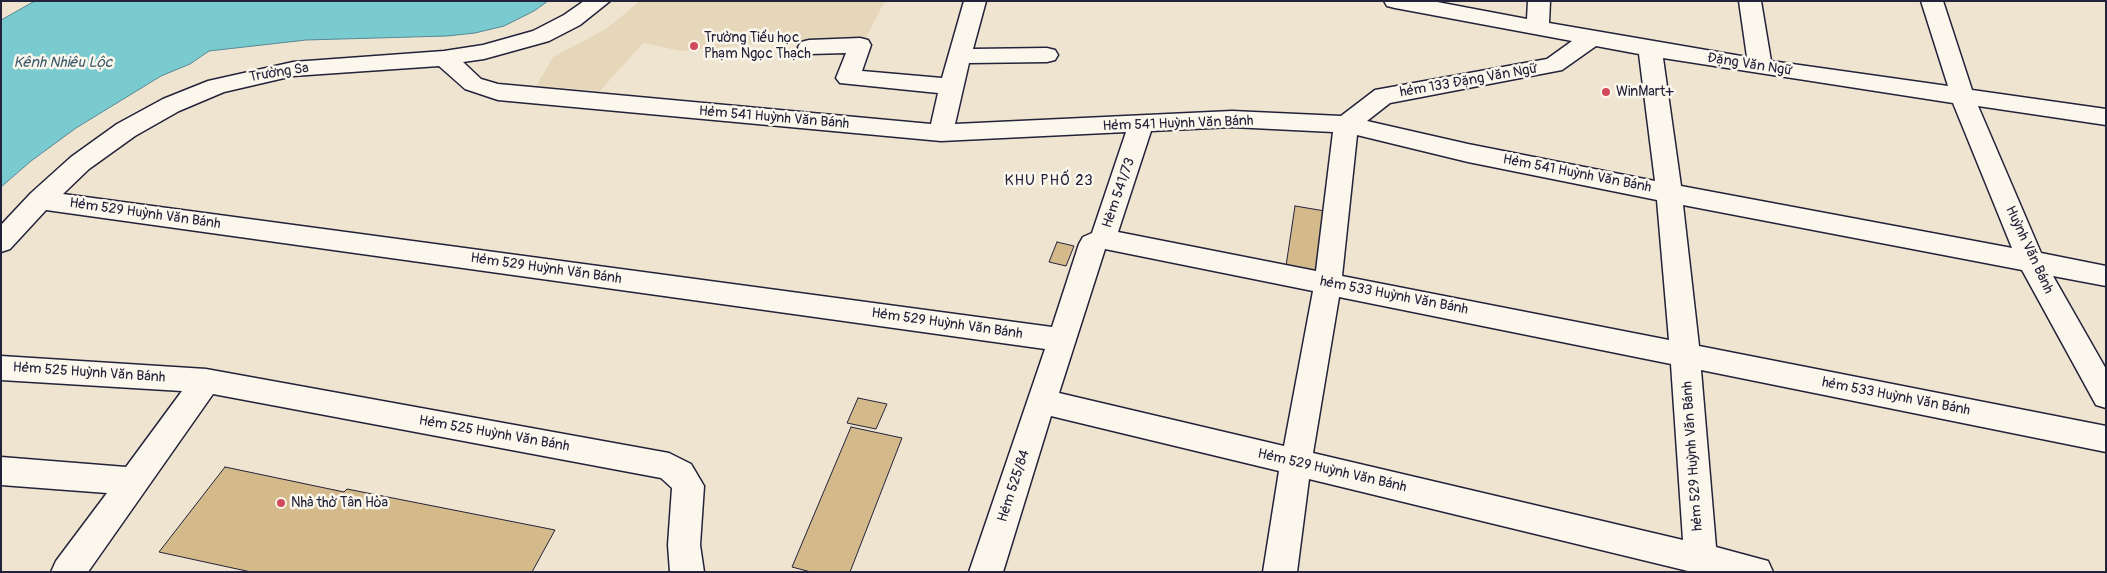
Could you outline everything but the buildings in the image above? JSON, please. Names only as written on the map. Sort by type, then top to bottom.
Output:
[{"type":"street","name":"Trường Sa","points":[[1,242],[40,200],[80,163],[126,130],[171,104],[216,86],[254,76],[293,69],[444,58],[504,48],[541,36],[572,20],[599,1]]},
{"type":"street","points":[[941,134],[951,86],[975,1]]},
{"type":"street","name":"Đặng Văn Ngữ","points":[[1396,1],[1538,26],[1650,49],[1760,67],[1964,98],[2106,117]]},
{"type":"street","points":[[1538,26],[1539,1]]},
{"type":"street","points":[[1750,1],[1760,67]]},
{"type":"street","name":"Huỳnh Văn Bánh","points":[[1932,1],[1964,98],[2031,262],[2106,396]]},
{"type":"street","name":"hẻm 133 Đặng Văn Ngữ","points":[[1346,124],[1383,96],[1554,65],[1593,38]]},
{"type":"street","points":[[809,47],[860,45],[848,78],[951,86]]},
{"type":"street","points":[[1650,49],[1669,193],[1685,354]]},
{"type":"street","points":[[959,56],[1047,55]]},
{"type":"street","name":"Hẻm 541 Huỳnh Văn Bánh","points":[[444,58],[473,84],[498,92],[941,134],[1232,119],[1346,124],[1468,153],[2106,276]]},
{"type":"street","points":[[1280,572],[1296,462],[1328,283],[1346,124]]},
{"type":"street","name":"Hèm 541/73","points":[[1062,340],[1092,244],[1103,238],[1142,125]]},
{"type":"street","name":"Hẻm 529 Huỳnh Văn Bánh","points":[[40,200],[1062,340]]},
{"type":"street","name":"hẻm 533 Huỳnh Văn Bánh","points":[[1103,238],[2106,439]]},
{"type":"street","points":[[1041,401],[1062,340]]},
{"type":"street","name":"hẻm 529 Huỳnh Văn Bánh","points":[[1685,354],[1701,559]]},
{"type":"street","name":"Hẻm 525 Huỳnh Văn Bánh","points":[[1,368],[206,381],[669,466],[680,474],[688,486],[684,546],[687,572]]},
{"type":"street","points":[[68,572],[206,381]]},
{"type":"street","name":"Hẻm 529 Huỳnh Văn Bánh","points":[[1041,401],[1756,572]]},
{"type":"street","name":"Hẻm 525/84","points":[[986,572],[1041,401]]},
{"type":"street","points":[[1,471],[134,481]]},
{"type":"shaded area","name":"Trường Tiểu học Phạm Ngọc Thạch","points":[[640,1],[885,1],[864,41],[756,44],[681,51],[643,43],[600,91],[536,86],[553,57],[606,29]]},
{"type":"water","name":"Kênh Nhiêu Lộc","points":[[35,1],[548,1],[534,11],[504,26],[475,33],[447,36],[306,40],[209,51],[190,64],[161,76],[76,128],[31,161],[1,187],[1,20]]},
{"type":"place","name":"Trường Tiểu học Phạm Ngọc Thạch","points":[[694,46]]},
{"type":"place","name":"WinMart+","points":[[1606,92]]},
{"type":"place","name":"Nhà thờ Tân Hòa","points":[[281,503]]},
{"type":"district","name":"KHU PHỐ 23","points":[[1049,181]]}]
